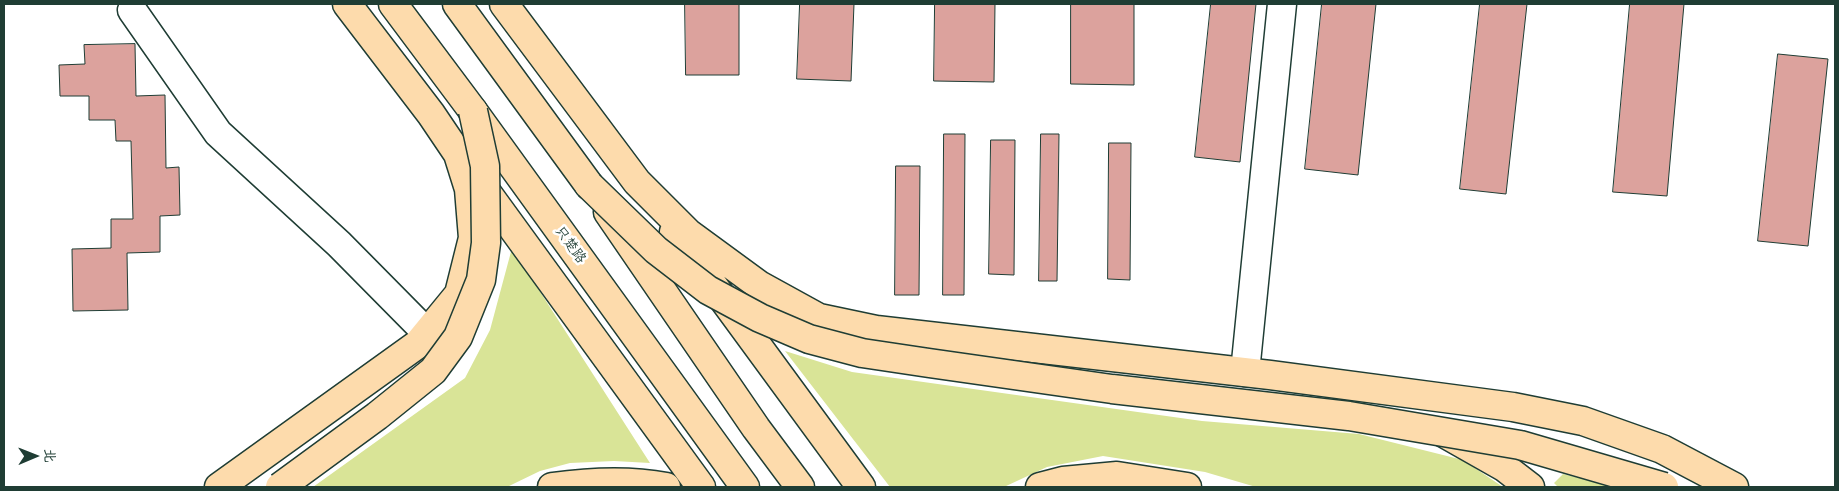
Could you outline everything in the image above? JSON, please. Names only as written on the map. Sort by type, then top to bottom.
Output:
[{"type":"main road","points":[[347,4],[431,114],[458,154],[701,487]]},
{"type":"main road","name":"只楚路","points":[[393,4],[746,487]]},
{"type":"main road","points":[[457,4],[589,184],[756,428],[800,487]]},
{"type":"main road","points":[[511,8],[861,487]]},
{"type":"main road","points":[[280,487],[377,416],[433,371],[458,337],[481,280],[486,243],[485,166],[473,111]]},
{"type":"main road","points":[[219,487],[418,344],[459,294],[473,238],[469,189],[458,154]]},
{"type":"main road","points":[[637,182],[688,233],[759,285],[819,318],[876,330],[1245,372],[1513,407],[1583,421],[1662,449],[1734,487]]},
{"type":"main road","points":[[589,184],[656,250],[708,290],[760,318],[809,339],[862,353],[1112,389],[1349,416],[1440,431],[1520,445],[1664,487]]},
{"type":"main road","points":[[1440,431],[1504,468],[1530,487]]},
{"type":"main road","points":[[1040,487],[1063,481],[1117,476],[1187,487]]},
{"type":"main road","points":[[552,487],[630,484],[649,484],[666,487]]},
{"type":"lane","points":[[1245,372],[1282,4]]},
{"type":"lane","points":[[132,10],[218,133],[339,244],[427,333]]},
{"type":"green space","points":[[512,248],[650,463],[614,461],[570,463],[540,471],[507,487],[313,487],[465,378],[490,330]]},
{"type":"green space","points":[[785,351],[852,372],[1202,421],[1359,434],[1463,460],[1503,487],[1256,487],[1205,472],[1103,456],[1047,467],[1004,487],[890,487]]},
{"type":"green space","points":[[1563,474],[1617,487],[1558,487],[1554,483]]},
{"type":"building","points":[[685,4],[739,4],[739,75],[686,75]]},
{"type":"building","points":[[800,4],[854,4],[851,81],[797,79]]},
{"type":"building","points":[[935,4],[995,4],[994,82],[934,81]]},
{"type":"building","points":[[1071,4],[1134,4],[1134,85],[1071,84]]},
{"type":"building","points":[[1211,4],[1256,4],[1240,162],[1195,157]]},
{"type":"building","points":[[1322,4],[1376,4],[1358,175],[1305,169]]},
{"type":"building","points":[[1480,4],[1527,4],[1506,194],[1460,189]]},
{"type":"building","points":[[1630,4],[1684,4],[1667,196],[1613,192]]},
{"type":"building","points":[[135,44],[136,96],[165,95],[166,168],[179,167],[180,215],[160,216],[160,252],[127,253],[128,310],[73,311],[72,249],[111,248],[111,219],[133,219],[131,141],[116,141],[115,120],[89,120],[89,96],[60,96],[59,65],[85,64],[84,45]]},
{"type":"building","points":[[1778,54],[1828,59],[1808,246],[1758,241]]},
{"type":"building","points":[[944,134],[965,134],[964,295],[943,295]]},
{"type":"building","points":[[1041,134],[1059,134],[1057,281],[1039,281]]},
{"type":"building","points":[[991,140],[1015,140],[1014,275],[989,274]]},
{"type":"building","points":[[1109,143],[1131,143],[1130,280],[1108,279]]},
{"type":"building","points":[[896,166],[920,166],[919,295],[895,295]]}]
